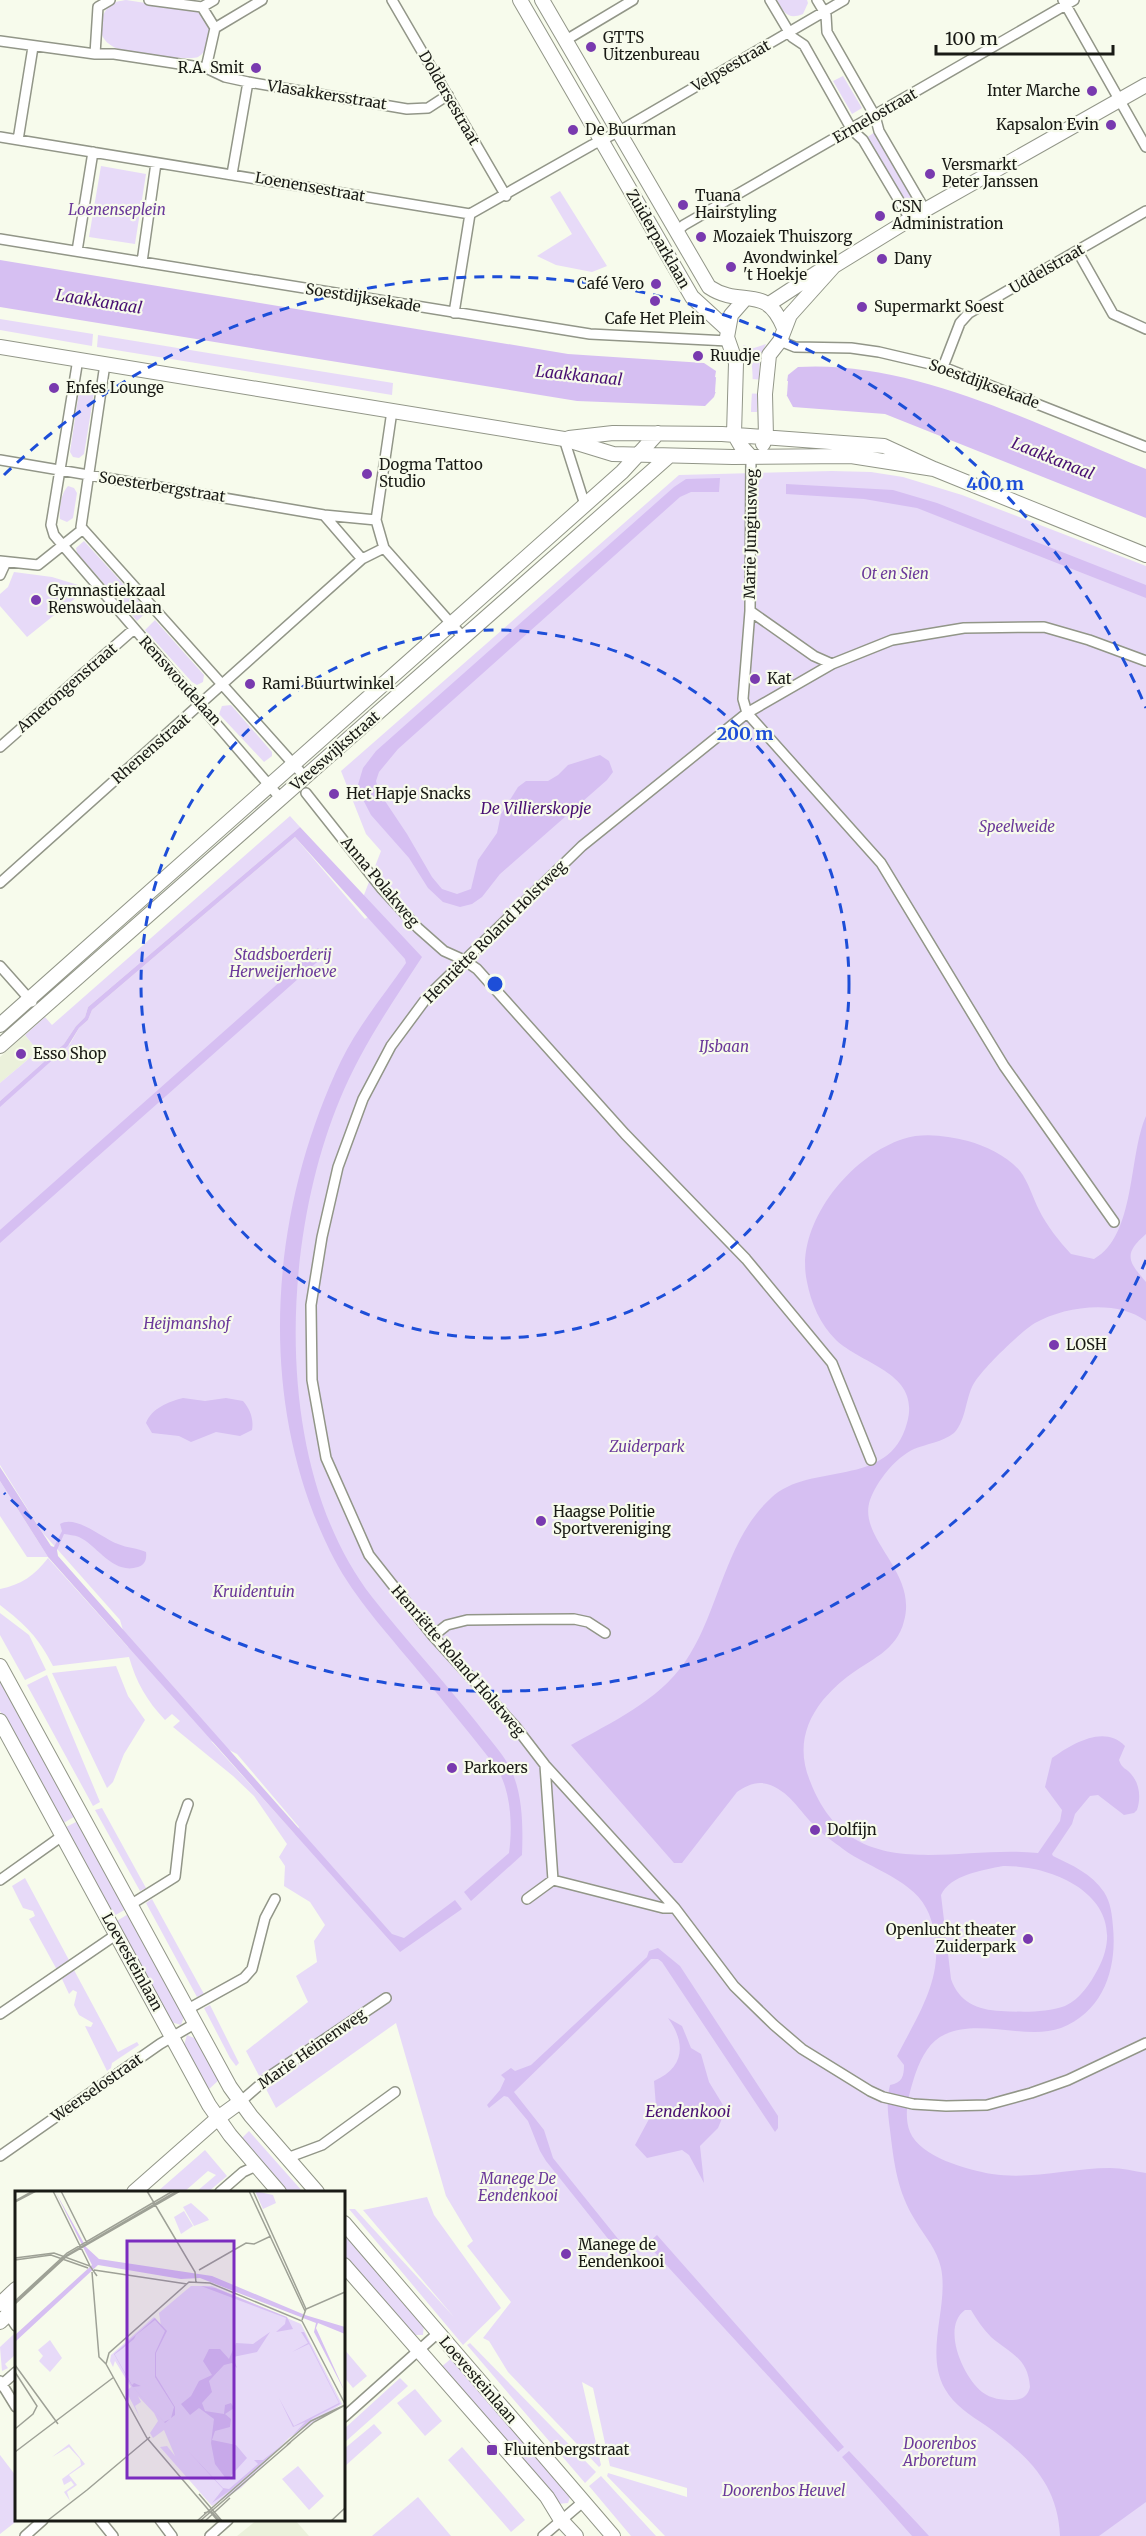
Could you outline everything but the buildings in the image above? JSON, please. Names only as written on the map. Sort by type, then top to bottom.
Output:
[{"type":"main road","name":"Zuiderparklaan","points":[[519,0],[692,297],[729,340]]},
{"type":"main road","name":"Zuiderparklaan","points":[[542,0],[570,37],[680,229],[710,287],[724,295],[744,299],[762,299],[769,304]]},
{"type":"main road","points":[[779,340],[779,316],[769,304],[821,270],[834,266],[925,210],[1146,85]]},
{"type":"main road","points":[[751,457],[762,448],[766,437],[767,362],[790,315],[834,266]]},
{"type":"main road","points":[[744,299],[730,315],[729,340],[736,363],[734,434],[751,457]]},
{"type":"main road","points":[[0,347],[564,439],[603,452],[639,456],[851,456],[934,470]]},
{"type":"main road","points":[[564,439],[613,433],[734,434],[884,446],[934,470],[1146,555]]},
{"type":"main road","name":"Vreeswijkstraat","points":[[0,1024],[585,506],[639,456],[658,433]]},
{"type":"main road","name":"Vreeswijkstraat","points":[[0,1046],[669,456]]},
{"type":"main road","name":"Loevesteinlaan","points":[[0,1666],[240,2102],[315,2191]]},
{"type":"main road","name":"Loevesteinlaan","points":[[0,1721],[218,2118],[277,2191]]},
{"type":"main road","points":[[136,2191],[218,2118],[240,2102]]},
{"type":"main road","name":"Loevesteinlaan","points":[[345,2224],[613,2536]]},
{"type":"main road","name":"Loevesteinlaan","points":[[345,2266],[547,2498],[561,2520],[576,2536]]},
{"type":"main road","points":[[4,2309],[15,2291]]},
{"type":"street","points":[[0,41],[95,54],[96,3],[110,0]]},
{"type":"street","points":[[149,0],[202,7],[214,0]]},
{"type":"street","points":[[215,28],[261,0]]},
{"type":"street","name":"Doldersestraat","points":[[392,0],[506,196]]},
{"type":"street","points":[[570,37],[633,0]]},
{"type":"street","points":[[770,0],[789,32],[804,45],[852,130],[862,140],[910,219]]},
{"type":"street","points":[[817,0],[824,11],[828,32],[875,116],[879,131],[925,210]]},
{"type":"street","name":"Velpsestraat","points":[[623,130],[844,0]]},
{"type":"street","points":[[1068,2],[1146,147]]},
{"type":"street","name":"Ermelostraat","points":[[680,229],[1068,2]]},
{"type":"street","points":[[202,7],[215,28],[206,68]]},
{"type":"street","points":[[18,140],[33,46]]},
{"type":"street","name":"Vlasakkersstraat","points":[[95,54],[114,54],[206,68],[225,77],[248,82],[407,109],[428,108],[448,95]]},
{"type":"street","points":[[232,174],[248,82]]},
{"type":"street","points":[[454,313],[470,214],[506,196],[601,140],[623,130]]},
{"type":"street","name":"Loenensestraat","points":[[0,137],[470,214]]},
{"type":"street","points":[[77,251],[93,152]]},
{"type":"street","points":[[142,262],[156,163]]},
{"type":"street","name":"Uddelstraat","points":[[943,367],[960,323],[969,313],[1146,212]]},
{"type":"street","name":"Soestdijksekade","points":[[0,239],[590,334],[729,340]]},
{"type":"street","points":[[1078,252],[1113,314],[1146,329]]},
{"type":"street","name":"Soestdijksekade","points":[[779,340],[795,347],[851,348],[879,352],[943,367],[1146,447]]},
{"type":"street","name":"Renswoudelaan","points":[[78,359],[51,525],[54,535],[281,799]]},
{"type":"street","points":[[0,575],[3,562],[38,565],[83,529],[80,519],[105,364]]},
{"type":"street","points":[[392,411],[376,520],[384,548],[464,637]]},
{"type":"street","points":[[564,439],[585,506]]},
{"type":"street","name":"Marie Jungiusweg","points":[[747,713],[743,699],[750,611],[751,457]]},
{"type":"street","name":"Soesterbergstraat","points":[[0,460],[59,472],[324,515],[376,520]]},
{"type":"street","points":[[324,515],[362,559]]},
{"type":"street","name":"Renswoudelaan","points":[[83,529],[305,777]]},
{"type":"street","name":"Rhenenstraat","points":[[0,883],[224,685],[362,559],[384,548]]},
{"type":"street","name":"Marie Jungiusweg","points":[[750,611],[814,656],[832,664]]},
{"type":"street","name":"Henriëtte Roland Holstweg","points":[[1146,661],[1089,640],[1044,627],[975,628],[892,640],[832,664],[747,713],[582,846],[428,996],[391,1046],[363,1099],[338,1167],[322,1237],[311,1305],[312,1380],[326,1458],[369,1555],[433,1636],[515,1726],[545,1765],[675,1908],[734,1986],[774,2025],[802,2049],[883,2097],[914,2104],[962,2106],[1006,2101],[1068,2080],[1146,2043]]},
{"type":"street","name":"Amerongenstraat","points":[[0,747],[134,629]]},
{"type":"street","points":[[747,713],[881,863],[1004,1066],[1114,1222]]},
{"type":"street","name":"Anna Polakweg","points":[[306,793],[382,889],[418,928],[444,951],[477,969],[625,1134],[746,1258],[832,1363],[871,1460]]},
{"type":"street","points":[[0,966],[40,1010]]},
{"type":"street","points":[[433,1636],[447,1625],[467,1620],[574,1619],[588,1622],[605,1633]]},
{"type":"street","points":[[545,1765],[553,1880]]},
{"type":"street","name":"Loevesteinlaan","points":[[130,1905],[175,1877],[181,1824],[188,1804]]},
{"type":"street","points":[[0,1880],[62,1836]]},
{"type":"street","points":[[527,1899],[553,1880]]},
{"type":"street","points":[[553,1880],[663,1908],[675,1908]]},
{"type":"street","name":"Loevesteinlaan","points":[[188,2009],[244,1978],[252,1969],[265,1918],[275,1899]]},
{"type":"street","points":[[0,2013],[117,1934]]},
{"type":"street","name":"Marie Heinenweg","points":[[240,2102],[270,2076],[386,1998]]},
{"type":"street","name":"Weerselostraat","points":[[0,2156],[172,2036],[196,2023]]},
{"type":"street","points":[[287,2158],[322,2145],[395,2092]]},
{"type":"street","points":[[222,2191],[243,2172],[256,2166]]},
{"type":"street","points":[[4,2309],[15,2325]]},
{"type":"street","points":[[345,2416],[438,2333]]},
{"type":"street","points":[[15,2373],[1,2384],[15,2405]]},
{"type":"street","points":[[543,2536],[584,2501]]},
{"type":"street","points":[[25,2536],[42,2521]]},
{"type":"street","points":[[101,2521],[113,2536]]},
{"type":"street","points":[[161,2521],[172,2536]]},
{"type":"street","points":[[210,2536],[227,2521]]},
{"type":"shaded area","points":[[25,1035],[38,1051],[0,1083],[0,1057]]},
{"type":"shaded area","points":[[256,2521],[296,2521],[309,2536],[237,2536]]},
{"type":"green space","points":[[126,0],[197,11],[212,29],[204,52],[193,58],[171,57],[132,52],[112,46],[102,36],[101,21],[108,7],[115,2]]},
{"type":"green space","points":[[777,0],[807,0],[808,3],[803,14],[790,16],[784,12]]},
{"type":"green space","points":[[843,76],[862,108],[852,114],[833,81]]},
{"type":"green space","points":[[875,132],[913,198],[905,203],[866,138]]},
{"type":"green space","name":"Loenenseplein","points":[[101,166],[146,174],[135,244],[89,237]]},
{"type":"green space","points":[[560,191],[607,266],[592,272],[556,265],[537,256],[572,234],[550,197]]},
{"type":"green space","points":[[0,319],[93,334],[92,346],[0,330]]},
{"type":"green space","points":[[98,335],[393,383],[392,395],[97,347]]},
{"type":"green space","points":[[766,344],[760,358],[757,412],[751,412],[752,368],[748,352],[743,345],[754,348]]},
{"type":"green space","points":[[80,385],[95,387],[84,454],[79,458],[73,457],[70,452]]},
{"type":"green space","name":"Zuiderpark","points":[[832,471],[871,472],[903,477],[962,495],[1146,566],[1146,2536],[665,2536],[607,2476],[608,2473],[687,2497],[687,2488],[610,2466],[593,2388],[582,2382],[601,2465],[599,2467],[508,2372],[489,2341],[483,2338],[511,2302],[467,2246],[473,2241],[446,2196],[396,2023],[276,2108],[246,2051],[308,2002],[296,1976],[317,1962],[314,1941],[325,1925],[310,1902],[284,1886],[285,1866],[279,1857],[287,1844],[254,1796],[173,1727],[180,1721],[172,1714],[165,1720],[139,1683],[129,1657],[53,1666],[31,1632],[0,1605],[0,1589],[15,1585],[27,1578],[48,1558],[128,1647],[120,1620],[42,1532],[0,1465],[0,1105],[70,1044],[79,1028],[88,1020],[92,1010],[295,837],[365,919],[368,917],[391,943],[362,900],[381,851],[366,834],[341,771],[679,475]],"holes":[[[211,1741],[237,1754],[299,1827],[295,1834]]]},
{"type":"green space","points":[[68,486],[74,488],[77,493],[73,518],[67,522],[60,519],[60,511],[62,497]]},
{"type":"green space","points":[[84,541],[148,611],[137,621],[77,553],[76,548]]},
{"type":"green space","name":"Gymnastiekzaal Renswoudelaan","points":[[14,572],[52,577],[88,588],[27,637],[0,606],[0,594],[8,587]]},
{"type":"green space","points":[[155,620],[204,675],[203,682],[197,685],[192,682],[145,630]]},
{"type":"green space","points":[[231,705],[272,752],[272,756],[264,762],[219,714],[222,706]]},
{"type":"green space","points":[[290,816],[300,827],[88,1007],[85,1017],[64,1044],[0,1101],[0,1083],[38,1051],[25,1035],[45,1017],[52,1025]]},
{"type":"green space","points":[[0,1481],[48,1557],[27,1557],[0,1516]]},
{"type":"green space","points":[[0,1613],[29,1635],[46,1670],[25,1680],[0,1635]]},
{"type":"green space","points":[[116,1666],[128,1696],[145,1720],[124,1754],[113,1782],[107,1788],[52,1673]]},
{"type":"green space","points":[[0,1674],[77,1815],[62,1824],[0,1711]]},
{"type":"green space","points":[[47,1675],[100,1802],[93,1806],[27,1685]]},
{"type":"green space","points":[[102,1808],[146,1888],[140,1891],[95,1810]]},
{"type":"green space","points":[[80,1820],[128,1908],[112,1917],[64,1828]]},
{"type":"green space","points":[[25,1878],[70,1962],[57,1970],[29,1919],[35,1916],[33,1911],[23,1908],[12,1886]]},
{"type":"green space","points":[[152,1899],[204,1994],[197,1997],[146,1903]]},
{"type":"green space","points":[[130,1913],[184,2017],[181,2025],[171,2022],[115,1922]]},
{"type":"green space","points":[[74,1970],[118,2052],[137,2042],[139,2045],[112,2063],[111,2068],[107,2071],[85,2026],[91,2027],[93,2023],[79,2015],[74,2005],[77,1992],[73,1990],[69,1994],[62,1979]]},
{"type":"green space","points":[[210,2005],[239,2063],[236,2066],[204,2008]]},
{"type":"green space","points":[[187,2035],[199,2040],[221,2078],[207,2091],[184,2045]]},
{"type":"green space","points":[[249,2131],[302,2191],[287,2191],[241,2139]]},
{"type":"green space","points":[[205,2150],[227,2176],[209,2191],[197,2191],[216,2175],[208,2171],[185,2191],[158,2191]]},
{"type":"green space","points":[[427,2197],[434,2215],[501,2308],[463,2345],[349,2209],[355,2209],[454,2317],[363,2210]]},
{"type":"green space","points":[[345,2236],[354,2242],[424,2324],[423,2335],[412,2335],[345,2258]]},
{"type":"green space","points":[[14,2334],[15,2355],[5,2364],[8,2368],[2,2371],[0,2347]]},
{"type":"green space","points":[[470,2343],[596,2472],[585,2483],[467,2345]]},
{"type":"green space","points":[[345,2350],[367,2376],[353,2388],[345,2378]]},
{"type":"green space","points":[[453,2357],[566,2488],[570,2497],[568,2503],[557,2504],[440,2368]]},
{"type":"green space","points":[[400,2378],[408,2386],[345,2442],[345,2428]]},
{"type":"green space","points":[[415,2389],[442,2421],[425,2436],[397,2403]]},
{"type":"green space","points":[[374,2424],[382,2433],[345,2466],[345,2448]]},
{"type":"green space","points":[[462,2447],[525,2520],[511,2532],[448,2460]]},
{"type":"green space","points":[[0,2455],[15,2475],[17,2521],[0,2534]]},
{"type":"green space","points":[[601,2476],[656,2536],[631,2536],[589,2486]]},
{"type":"green space","points":[[418,2497],[451,2536],[372,2536]]},
{"type":"water","name":"Laakkanaal","points":[[0,260],[568,354],[704,363],[716,371],[715,377],[718,378],[787,382],[788,375],[798,367],[842,368],[887,374],[976,399],[1146,469],[1146,518],[885,414],[793,407],[786,394],[716,391],[714,397],[705,406],[577,401],[0,307]]},
{"type":"water","name":"De Villierskopje","points":[[720,478],[719,492],[691,492],[680,497],[398,749],[379,772],[376,781],[379,792],[432,877],[442,889],[457,894],[471,889],[478,860],[497,833],[501,814],[518,787],[526,781],[548,781],[568,765],[600,755],[609,761],[613,772],[607,780],[500,874],[482,897],[472,904],[460,907],[443,902],[428,888],[409,858],[371,815],[357,788],[363,768],[376,751],[674,487],[686,479]]},
{"type":"water","points":[[786,484],[893,490],[937,503],[1146,585],[1146,598],[917,508],[864,499],[786,494]]},
{"type":"water","points":[[300,827],[422,957],[357,1062],[340,1099],[320,1156],[306,1219],[297,1286],[296,1354],[302,1421],[316,1485],[339,1544],[372,1597],[496,1747],[509,1765],[516,1782],[522,1813],[522,1855],[471,1901],[464,1892],[509,1853],[511,1830],[504,1782],[493,1763],[367,1608],[338,1566],[306,1492],[290,1432],[282,1369],[280,1306],[286,1242],[298,1180],[317,1119],[341,1061],[363,1023],[406,963],[405,959],[295,837],[92,1010],[88,1020],[79,1028],[68,1046],[0,1107],[0,1101],[64,1044],[85,1017],[88,1007]]},
{"type":"water","points":[[318,948],[325,955],[0,1243],[0,1230]]},
{"type":"water","points":[[1146,1116],[1146,1234],[1134,1247],[1131,1258],[1135,1268],[1146,1282],[1146,1321],[1121,1310],[1091,1307],[1061,1312],[1035,1323],[1004,1350],[976,1380],[961,1421],[954,1433],[945,1439],[907,1453],[882,1478],[870,1500],[868,1514],[872,1528],[903,1586],[906,1603],[904,1621],[889,1647],[844,1679],[823,1700],[811,1719],[804,1739],[804,1760],[810,1781],[828,1815],[851,1837],[878,1849],[908,1854],[939,1855],[1038,1853],[1060,1821],[1062,1810],[1045,1787],[1052,1758],[1078,1742],[1098,1736],[1117,1740],[1125,1746],[1119,1760],[1134,1778],[1138,1787],[1137,1810],[1124,1815],[1098,1795],[1090,1796],[1075,1814],[1072,1824],[1052,1854],[1094,1880],[1104,1892],[1110,1905],[1114,1942],[1113,1958],[1105,1987],[1088,2011],[1061,2028],[1032,2032],[968,2029],[954,2031],[940,2037],[927,2050],[916,2072],[907,2112],[908,2125],[915,2141],[934,2155],[970,2169],[992,2174],[1021,2176],[1110,2168],[1146,2173],[1146,2502],[1099,2536],[1060,2536],[1053,2500],[1037,2472],[1014,2447],[958,2405],[945,2389],[939,2375],[937,2345],[943,2283],[941,2268],[937,2255],[909,2209],[900,2187],[893,2154],[888,2108],[890,2085],[902,2078],[904,2065],[897,2056],[923,2005],[934,1971],[935,1934],[923,1902],[914,1892],[891,1876],[843,1849],[818,1829],[782,1791],[763,1783],[751,1785],[737,1792],[682,1863],[674,1863],[571,1745],[648,1699],[674,1676],[697,1642],[732,1555],[755,1515],[771,1498],[787,1487],[806,1480],[866,1466],[884,1458],[898,1444],[907,1423],[909,1406],[906,1393],[887,1372],[848,1349],[830,1334],[817,1313],[807,1282],[805,1260],[809,1238],[830,1195],[846,1177],[864,1160],[903,1139],[936,1136],[975,1143],[1003,1156],[1020,1171],[1046,1222],[1071,1254],[1094,1259],[1108,1248],[1124,1214],[1140,1133]],"holes":[[[1003,1866],[1025,1867],[1067,1880],[1085,1892],[1098,1907],[1106,1924],[1106,1945],[1098,1969],[1080,1995],[1065,2006],[1050,2010],[1017,2012],[984,2009],[964,1999],[954,1987],[951,1979],[941,1895],[945,1888],[959,1878]],[[965,2310],[971,2310],[991,2337],[1022,2363],[1029,2377],[1030,2387],[1024,2397],[1009,2400],[989,2396],[982,2392],[968,2375],[957,2352],[955,2339],[958,2318]]]},
{"type":"water","points":[[183,1398],[205,1401],[226,1398],[243,1401],[251,1414],[252,1430],[240,1436],[216,1432],[191,1442],[179,1436],[152,1433],[146,1423],[152,1413],[166,1404]]},
{"type":"water","points":[[0,1467],[51,1546],[54,1547],[62,1531],[60,1524],[74,1522],[118,1544],[146,1552],[146,1559],[142,1565],[129,1568],[113,1563],[86,1541],[75,1536],[64,1534],[57,1550],[58,1556],[392,1934],[404,1938],[455,1900],[462,1909],[400,1952],[48,1557],[0,1481]]},
{"type":"water","points":[[658,1948],[680,1966],[778,2116],[778,2128],[775,2132],[662,1962],[658,1959],[651,1959],[514,2092],[544,2130],[553,2158],[631,2255],[625,2260],[546,2161],[528,2121],[508,2097],[504,2096],[489,2108],[487,2105],[500,2090],[505,2079],[501,2075],[511,2068],[515,2071],[531,2065],[647,1957],[649,1951]]},
{"type":"water","name":"Eendenkooi","points":[[668,2018],[682,2026],[691,2048],[701,2054],[709,2082],[723,2105],[723,2116],[718,2128],[700,2146],[704,2183],[689,2155],[682,2150],[647,2158],[635,2145],[656,2106],[654,2081],[672,2069],[677,2062],[680,2045],[674,2027]]},
{"type":"water","points":[[657,2235],[844,2447],[838,2452],[647,2244]]},
{"type":"water","points":[[849,2451],[929,2536],[912,2536],[842,2457]]},
{"type":"pier","points":[[716,377],[788,381],[787,395],[715,392]]},
{"type":"place","name":"GTTS Uitzenbureau","points":[[591,47]]},
{"type":"place","name":"R.A. Smit","points":[[256,68]]},
{"type":"place","name":"Inter Marche","points":[[1092,91]]},
{"type":"place","name":"Kapsalon Evin","points":[[1111,125]]},
{"type":"place","name":"De Buurman","points":[[573,130]]},
{"type":"place","name":"Versmarkt Peter Janssen","points":[[930,174]]},
{"type":"place","name":"Tuana Hairstyling","points":[[683,205]]},
{"type":"place","name":"CSN Administration","points":[[880,216]]},
{"type":"place","name":"Mozaiek Thuiszorg","points":[[701,237]]},
{"type":"place","name":"Dany","points":[[882,259]]},
{"type":"place","name":"Avondwinkel 't Hoekje","points":[[731,267]]},
{"type":"place","name":"Café Vero","points":[[656,284]]},
{"type":"place","name":"Cafe Het Plein","points":[[655,301]]},
{"type":"place","name":"Supermarkt Soest","points":[[862,307]]},
{"type":"place","name":"Ruudje","points":[[698,356]]},
{"type":"place","name":"Enfes Lounge","points":[[54,388]]},
{"type":"place","name":"Dogma Tattoo Studio","points":[[367,474]]},
{"type":"place","name":"Gymnastiekzaal Renswoudelaan","points":[[36,600]]},
{"type":"place","name":"Kat","points":[[755,679]]},
{"type":"place","name":"Rami Buurtwinkel","points":[[250,684]]},
{"type":"place","name":"Het Hapje Snacks","points":[[334,794]]},
{"type":"place","name":"Esso Shop","points":[[21,1054]]},
{"type":"place","name":"LOSH","points":[[1054,1345]]},
{"type":"place","name":"Haagse Politie Sportvereniging","points":[[541,1521]]},
{"type":"place","name":"Parkoers","points":[[452,1768]]},
{"type":"place","name":"Dolfijn","points":[[815,1830]]},
{"type":"place","name":"Openlucht theater Zuiderpark","points":[[1028,1939]]},
{"type":"place","name":"Manege de Eendenkooi","points":[[566,2254]]},
{"type":"place","name":"Fluitenbergstraat","points":[[492,2450]]},
{"type":"park label","name":"Ot en Sien","points":[[895,574]]},
{"type":"park label","name":"Speelweide","points":[[1017,827]]},
{"type":"park label","name":"Stadsboerderij Herweijerhoeve","points":[[283,964]]},
{"type":"park label","name":"IJsbaan","points":[[724,1047]]},
{"type":"park label","name":"Heijmanshof","points":[[187,1324]]},
{"type":"park label","name":"Kruidentuin","points":[[254,1592]]},
{"type":"park label","name":"Manege De Eendenkooi","points":[[518,2188]]},
{"type":"park label","name":"Doorenbos Arboretum","points":[[940,2452]]},
{"type":"park label","name":"Doorenbos Heuvel","points":[[784,2491]]}]
